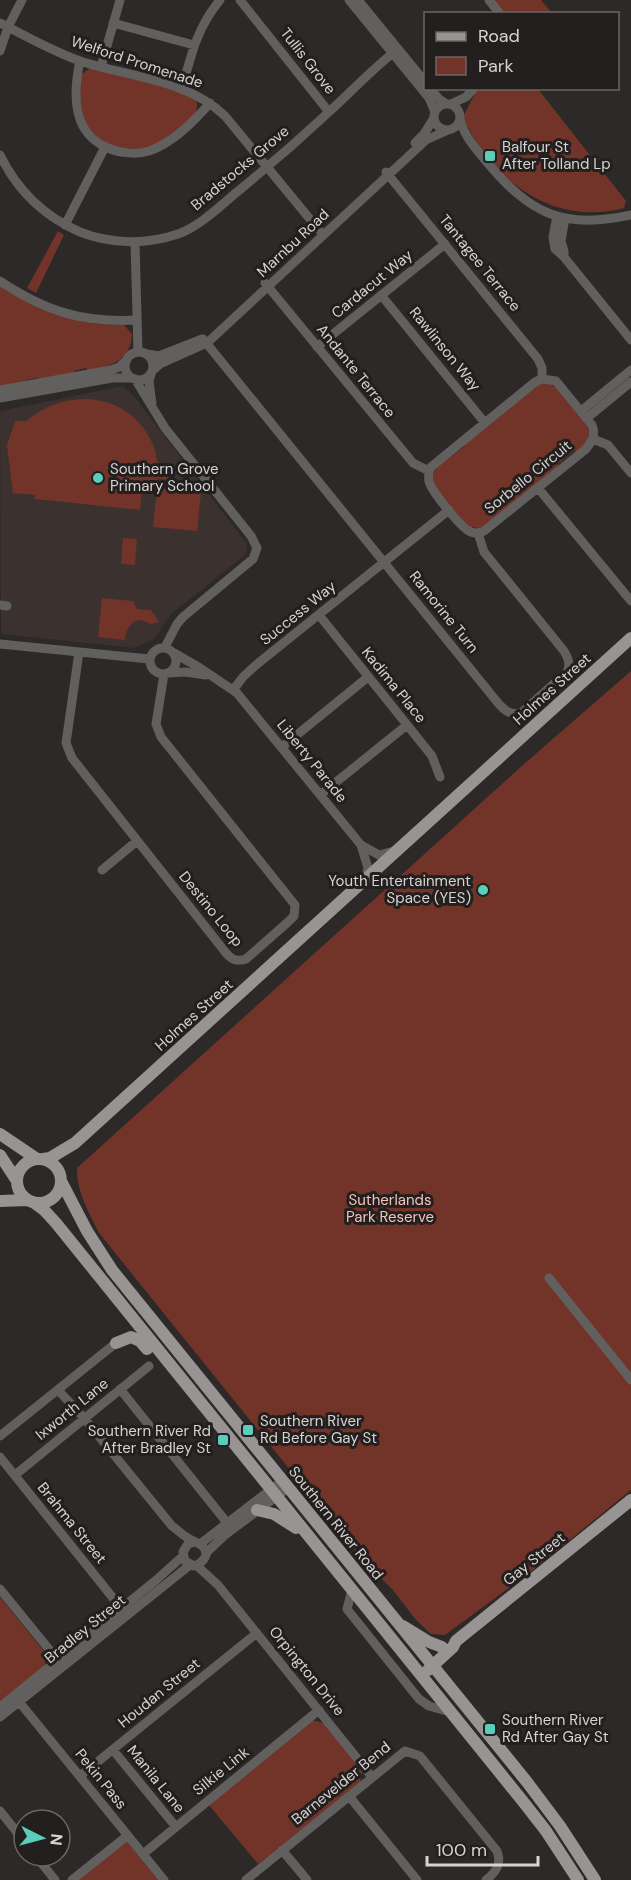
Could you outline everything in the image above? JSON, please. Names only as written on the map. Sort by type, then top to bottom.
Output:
[{"type":"main road","name":"Holmes Street","points":[[40,1159],[50,1158],[75,1143],[631,638]]},
{"type":"main road","name":"Holmes Street","points":[[333,910],[355,896],[407,850],[441,812]]},
{"type":"main road","points":[[0,1134],[40,1159],[56,1166],[60,1177],[59,1191],[43,1203],[0,1200]]},
{"type":"main road","name":"Holmes Street","points":[[60,1177],[61,1166],[75,1143]]},
{"type":"main road","points":[[0,1155],[22,1195],[30,1201]]},
{"type":"main road","points":[[0,1200],[17,1183],[22,1166],[40,1159]]},
{"type":"main road","name":"Southern River Road","points":[[60,1177],[87,1231],[112,1270],[527,1782],[560,1826],[595,1880]]},
{"type":"main road","name":"Southern River Road","points":[[30,1201],[44,1210],[56,1223],[308,1535],[546,1831],[578,1880]]},
{"type":"main road","points":[[116,1343],[131,1337],[140,1341],[172,1379],[182,1381]]},
{"type":"main road","name":"Gay Street","points":[[429,1662],[453,1647],[456,1641],[631,1500]]},
{"type":"main road","points":[[257,1510],[273,1514],[308,1535]]},
{"type":"main road","points":[[398,1624],[442,1647]]},
{"type":"main road","name":"Gay Street","points":[[418,1672],[442,1647],[449,1642],[456,1641]]},
{"type":"street","points":[[0,51],[4,25],[22,0]]},
{"type":"street","points":[[101,67],[120,0]]},
{"type":"street","points":[[182,89],[197,35],[208,14],[220,0]]},
{"type":"street","name":"Tullis Grove","points":[[240,0],[329,112]]},
{"type":"street","points":[[349,0],[424,81]]},
{"type":"street","points":[[358,0],[429,98],[439,127],[467,138]]},
{"type":"street","points":[[489,0],[498,12]]},
{"type":"street","points":[[113,22],[194,45]]},
{"type":"street","name":"Welford Promenade","points":[[4,25],[57,52],[101,67],[182,89],[210,103],[225,116],[319,230]]},
{"type":"street","name":"Bradstocks Grove","points":[[0,154],[18,187],[48,214],[65,225],[92,237],[135,242],[157,239],[179,233],[196,224],[267,168],[395,52]]},
{"type":"street","points":[[80,60],[76,85],[78,117],[87,133],[105,147],[127,153],[153,149],[178,134],[210,103]]},
{"type":"street","points":[[432,90],[440,99],[457,107],[467,138],[513,192],[534,206],[561,217],[581,221],[605,221],[631,215]]},
{"type":"street","points":[[448,130],[458,124],[466,97],[472,90]]},
{"type":"street","points":[[435,115],[441,105],[466,97]]},
{"type":"street","name":"Marnbu Road","points":[[152,372],[160,364],[205,341],[267,285],[387,172],[424,134],[435,115]]},
{"type":"street","name":"Marnbu Road","points":[[267,285],[319,230],[426,140],[448,130]]},
{"type":"street","points":[[65,225],[105,147]]},
{"type":"street","name":"Tantagee Terrace","points":[[387,172],[538,359],[542,368],[542,379]]},
{"type":"street","points":[[561,217],[561,241],[564,256],[631,340]]},
{"type":"street","points":[[135,242],[137,320],[143,353]]},
{"type":"street","name":"Cardacut Way","points":[[317,347],[445,244]]},
{"type":"street","points":[[0,281],[37,303],[71,315],[94,320],[137,320]]},
{"type":"street","name":"Andante Terrace","points":[[267,285],[413,464],[429,471]]},
{"type":"street","name":"Rawlinson Way","points":[[381,295],[485,423]]},
{"type":"street","name":"Marnbu Road","points":[[143,353],[159,356],[205,341]]},
{"type":"street","name":"Ramorine Turn","points":[[205,341],[498,703],[508,713],[521,713],[567,672],[570,665],[564,651],[484,552],[478,533]]},
{"type":"street","points":[[0,390],[111,370],[134,353],[143,353],[153,361],[149,381],[153,409]]},
{"type":"street","points":[[127,360],[126,368],[165,428],[251,536],[257,548],[254,559],[183,617],[165,647]]},
{"type":"street","points":[[584,415],[631,370]]},
{"type":"street","points":[[0,398],[112,378],[144,379],[152,372]]},
{"type":"street","points":[[429,471],[434,463],[535,382],[542,379]]},
{"type":"street","name":"Sorbello Circuit","points":[[429,471],[430,485],[449,510],[466,529],[478,533],[484,531],[586,449],[593,439],[594,429],[556,381],[542,379]]},
{"type":"street","points":[[584,415],[631,382]]},
{"type":"street","points":[[593,439],[608,445],[631,473]]},
{"type":"street","points":[[538,488],[631,601]]},
{"type":"street","name":"Success Way","points":[[233,690],[245,675],[449,510]]},
{"type":"street","name":"Kadima Place","points":[[319,615],[432,756],[440,777]]},
{"type":"street","points":[[0,644],[150,659]]},
{"type":"street","points":[[165,647],[174,654],[176,664],[173,670],[165,674],[153,670],[150,659],[153,651],[165,647]]},
{"type":"street","name":"Destino Loop","points":[[79,652],[66,743],[72,758],[226,953],[235,960],[246,959],[294,916],[295,904],[161,737],[156,724],[165,674]]},
{"type":"street","name":"Liberty Parade","points":[[174,654],[233,690],[361,845]]},
{"type":"street","name":"Liberty Parade","points":[[165,674],[184,672],[208,675]]},
{"type":"street","points":[[282,747],[368,677]]},
{"type":"street","points":[[320,795],[407,725]]},
{"type":"street","points":[[102,870],[137,841]]},
{"type":"street","points":[[361,845],[379,855],[396,850]]},
{"type":"street","points":[[361,845],[368,868],[366,878]]},
{"type":"street","points":[[549,1278],[631,1380]]},
{"type":"street","points":[[0,1436],[116,1343]]},
{"type":"street","name":"Ixworth Lane","points":[[15,1475],[149,1366]]},
{"type":"street","points":[[120,1389],[228,1524]]},
{"type":"street","points":[[58,1390],[84,1418],[172,1526],[183,1553],[199,1561],[198,1543],[172,1526]]},
{"type":"street","name":"Brahma Street","points":[[0,1456],[122,1608]]},
{"type":"street","name":"Bradley Street","points":[[0,1717],[122,1608],[169,1570],[188,1544],[198,1543],[285,1484]]},
{"type":"street","name":"Bradley Street","points":[[61,1663],[199,1561],[218,1540],[257,1510],[273,1493]]},
{"type":"street","name":"Orpington Drive","points":[[199,1561],[372,1777]]},
{"type":"street","points":[[0,1589],[61,1663]]},
{"type":"street","name":"Southern River Road","points":[[352,1590],[347,1609],[403,1679],[423,1702],[450,1712]]},
{"type":"street","name":"Houdan Street","points":[[80,1776],[257,1633]]},
{"type":"street","name":"Bradley Street","points":[[0,1707],[17,1700]]},
{"type":"street","name":"Pekin Pass","points":[[17,1700],[164,1880]]},
{"type":"street","name":"Silkie Link","points":[[143,1854],[319,1710]]},
{"type":"street","name":"Manila Lane","points":[[113,1750],[176,1827]]},
{"type":"street","name":"Barnevelder Bend","points":[[246,1880],[405,1751],[420,1756],[496,1851],[498,1866],[486,1880]]},
{"type":"street","points":[[349,1796],[417,1880]]},
{"type":"street","points":[[0,1811],[12,1826]]},
{"type":"street","points":[[72,1880],[127,1836]]},
{"type":"street","points":[[282,1850],[307,1880]]},
{"type":"street","points":[[46,1868],[55,1880]]},
{"type":"shaded area","name":"Southern Grove Primary School","points":[[123,386],[136,399],[247,544],[246,554],[171,614],[154,639],[134,648],[1,634],[0,411]]},
{"type":"green space","points":[[493,0],[541,0],[551,12],[503,12]]},
{"type":"green space","points":[[90,68],[175,89],[196,99],[196,111],[168,137],[152,146],[128,149],[105,142],[95,135],[82,116],[79,100],[81,75]]},
{"type":"green space","points":[[476,90],[539,90],[626,201],[624,208],[598,212],[573,211],[549,204],[527,193],[490,160],[475,140],[463,117]]},
{"type":"green space","points":[[58,231],[64,235],[36,293],[27,288]]},
{"type":"green space","points":[[0,285],[80,321],[124,325],[132,334],[128,350],[118,361],[104,367],[88,371],[86,368],[74,371],[74,373],[39,380],[38,378],[26,380],[0,387]]},
{"type":"green space","points":[[543,383],[555,386],[587,425],[589,434],[587,440],[577,452],[574,451],[558,464],[558,467],[488,524],[480,528],[470,527],[442,496],[434,483],[434,472],[446,458],[448,459],[465,446],[465,443],[537,385]]},
{"type":"green space","points":[[88,399],[119,407],[143,428],[155,449],[157,461],[171,480],[158,479],[158,488],[201,493],[197,531],[153,527],[157,489],[142,489],[140,510],[35,499],[35,495],[13,493],[7,445],[15,421],[26,421],[47,407],[62,402]]},
{"type":"green space","points":[[123,538],[137,539],[135,565],[121,564]]},
{"type":"green space","points":[[102,598],[133,601],[137,609],[151,610],[159,622],[151,624],[137,620],[131,624],[125,640],[98,637]]},
{"type":"green space","name":"Sutherlands Park Reserve","points":[[631,671],[631,1490],[533,1570],[445,1635],[431,1634],[416,1620],[392,1589],[366,1564],[99,1233],[81,1193],[77,1168],[524,764]]},
{"type":"green space","points":[[0,1597],[47,1655],[44,1667],[0,1703]]},
{"type":"green space","points":[[311,1720],[324,1723],[362,1772],[360,1783],[258,1864],[208,1804]]},
{"type":"green space","points":[[127,1841],[158,1880],[78,1880]]},
{"type":"place","name":"Balfour St After Tolland Lp","points":[[490,156]]},
{"type":"place","name":"Southern Grove Primary School","points":[[98,478]]},
{"type":"place","name":"Youth Entertainment Space (YES)","points":[[483,890]]},
{"type":"place","name":"Southern River Rd Before Gay St","points":[[248,1430]]},
{"type":"place","name":"Southern River Rd After Bradley St","points":[[223,1440]]},
{"type":"place","name":"Southern River Rd After Gay St","points":[[490,1729]]}]
